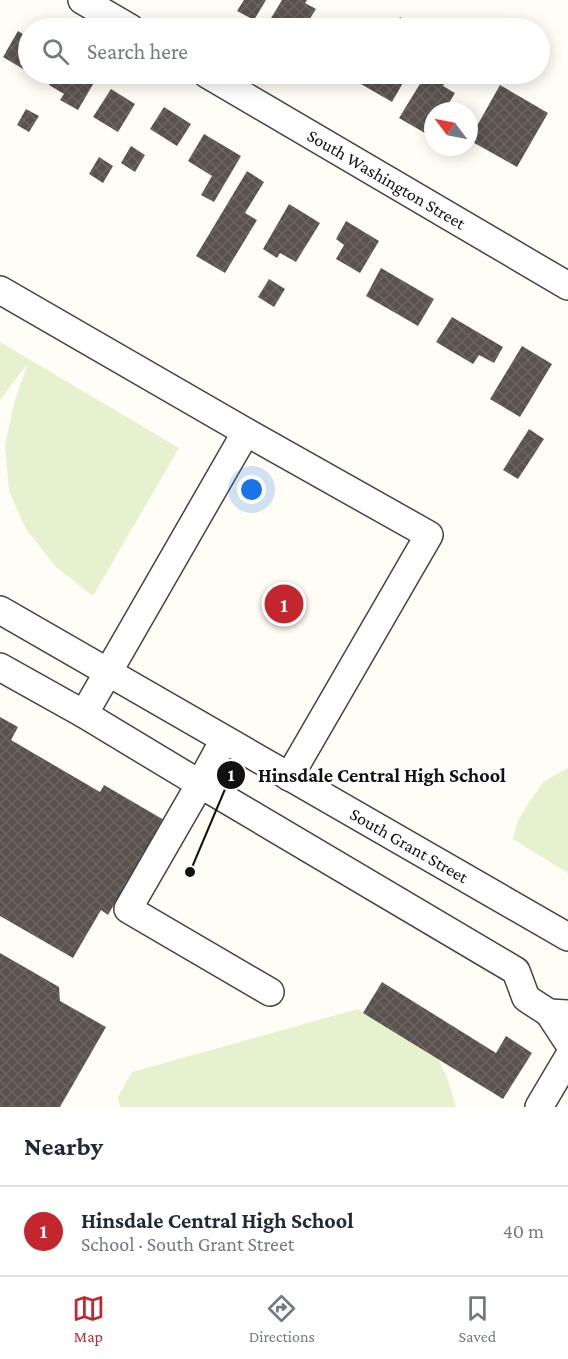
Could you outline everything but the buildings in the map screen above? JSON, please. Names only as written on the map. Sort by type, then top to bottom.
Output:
[{"type":"street","points":[[82,0],[113,18]]},
{"type":"street","name":"South Washington Street","points":[[224,84],[568,286]]},
{"type":"street","points":[[0,290],[429,535],[289,777]]},
{"type":"street","points":[[84,714],[246,432]]},
{"type":"street","name":"South Grant Street","points":[[0,610],[568,937]]},
{"type":"street","points":[[0,667],[84,714],[516,971],[526,998],[558,1013],[568,1042]]},
{"type":"street","points":[[224,740],[128,909],[270,992]]},
{"type":"street","points":[[539,1107],[568,1058]]},
{"type":"green space","points":[[0,342],[179,448],[93,596],[56,567],[26,529],[9,491],[5,445],[14,403],[28,363],[0,400]]},
{"type":"green space","points":[[568,768],[568,873],[513,839],[517,823],[543,782]]},
{"type":"green space","points":[[358,1009],[438,1058],[448,1080],[456,1107],[120,1107],[118,1097],[132,1072]]},
{"type":"place","name":"Hinsdale Central High School","points":[[284,604]]},
{"type":"place","name":"Hinsdale Central High School","points":[[190,872]]}]
